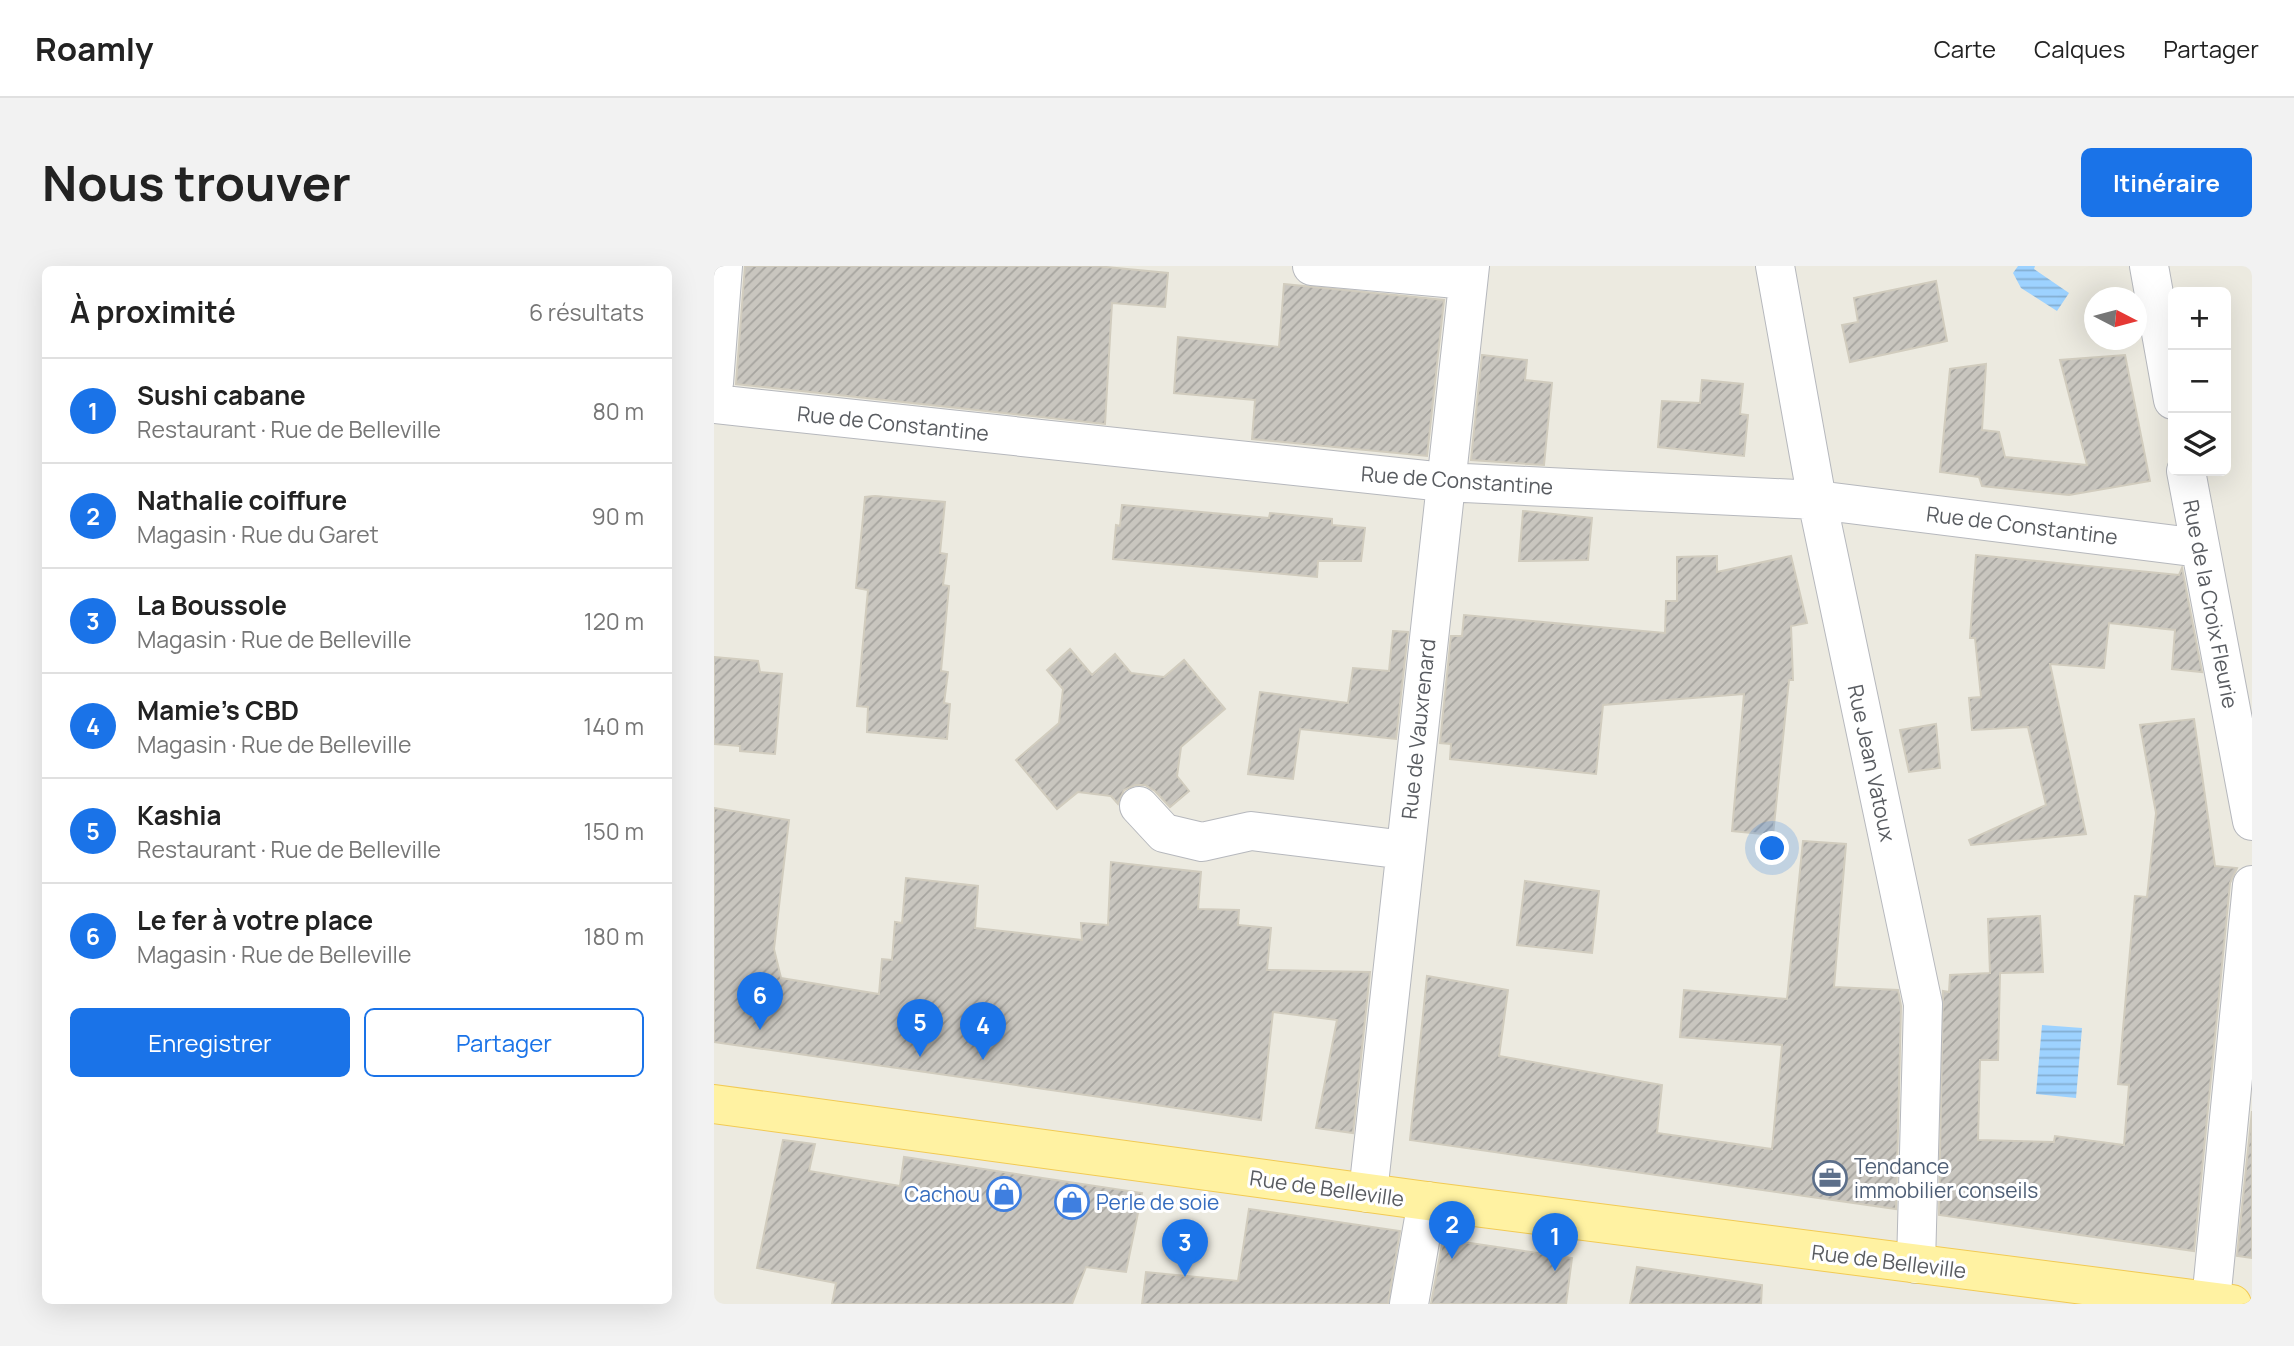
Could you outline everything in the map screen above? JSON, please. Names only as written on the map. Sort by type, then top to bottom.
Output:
[{"type":"main road","name":"Rue de Belleville","points":[[714,1104],[1427,1201],[2221,1302]]},
{"type":"street","points":[[714,383],[723,266]]},
{"type":"street","points":[[1312,266],[1469,273]]},
{"type":"street","name":"Rue Jean Vatoux","points":[[1775,266],[1817,500],[1923,1003],[1916,1264]]},
{"type":"street","points":[[2149,266],[2168,372]]},
{"type":"street","name":"Rue de Vauxrenard","points":[[1368,1193],[1469,273]]},
{"type":"street","name":"Rue de Constantine","points":[[714,404],[1444,482],[1817,500],[2200,548]]},
{"type":"street","name":"Rue de la Croix Fleurie","points":[[2187,476],[2252,821]]},
{"type":"street","points":[[1139,806],[1164,832],[1202,842],[1251,831],[1405,850]]},
{"type":"street","points":[[2221,1302],[2252,885]]},
{"type":"street","points":[[1409,1304],[1427,1201]]},
{"type":"water","points":[[2018,266],[2035,266],[2034,269],[2069,293],[2057,311],[2021,288],[2013,273]]},
{"type":"water","points":[[2042,1025],[2082,1028],[2076,1098],[2036,1094]]},
{"type":"building","points":[[745,266],[1096,266],[1168,273],[1165,307],[1112,303],[1105,424],[736,384]]},
{"type":"building","points":[[1936,281],[1947,341],[1850,362],[1842,325],[1858,322],[1854,298]]},
{"type":"building","points":[[1284,284],[1444,300],[1427,456],[1252,439],[1255,400],[1174,393],[1178,337],[1279,347]]},
{"type":"building","points":[[1482,355],[1527,360],[1525,380],[1552,383],[1544,465],[1471,460]]},
{"type":"building","points":[[2125,355],[2150,481],[2069,495],[1982,486],[1979,477],[1940,472],[1950,369],[1986,364],[1982,430],[1999,432],[2005,457],[2087,465],[2060,360]]},
{"type":"building","points":[[1702,380],[1743,384],[1740,414],[1748,415],[1744,456],[1658,447],[1662,401],[1700,403]]},
{"type":"building","points":[[865,497],[945,502],[940,553],[947,554],[943,585],[949,586],[941,671],[948,672],[944,703],[950,704],[947,739],[867,732],[868,707],[857,706],[868,590],[856,588]]},
{"type":"building","points":[[1122,505],[1269,518],[1270,513],[1332,519],[1332,525],[1365,528],[1361,561],[1318,561],[1317,577],[1113,559],[1116,525],[1120,526]]},
{"type":"building","points":[[1523,511],[1592,518],[1588,560],[1519,561]]},
{"type":"building","points":[[1976,555],[2179,575],[2182,568],[2202,672],[2172,669],[2175,630],[2109,623],[2104,668],[2050,664],[2086,834],[1971,845],[1969,840],[2046,805],[2028,727],[1972,730],[1969,698],[1981,697],[1975,638],[1970,638]]},
{"type":"building","points":[[1717,556],[1717,572],[1791,556],[1807,623],[1791,626],[1793,680],[1789,680],[1773,835],[1732,831],[1744,694],[1603,705],[1596,774],[1450,759],[1451,744],[1440,743],[1451,636],[1462,636],[1464,615],[1665,633],[1666,601],[1677,601],[1677,557]]},
{"type":"building","points":[[1393,631],[1408,632],[1396,739],[1300,729],[1293,779],[1248,774],[1260,692],[1348,703],[1353,668],[1389,671]]},
{"type":"building","points":[[1070,649],[1092,675],[1115,654],[1131,673],[1164,677],[1184,660],[1225,709],[1181,747],[1177,776],[1189,791],[1170,807],[1155,791],[1145,785],[1135,785],[1124,790],[1118,804],[1111,796],[1078,792],[1057,809],[1016,760],[1059,723],[1063,689],[1047,670]]},
{"type":"building","points":[[714,657],[758,661],[760,672],[782,674],[775,754],[740,751],[740,746],[714,744]]},
{"type":"building","points":[[2194,719],[2215,866],[2237,868],[2230,883],[2194,1251],[1939,1215],[1943,991],[1949,992],[1950,975],[1990,973],[1988,919],[2040,916],[2043,972],[2000,973],[1998,1060],[1980,1060],[1978,1140],[2054,1142],[2055,1136],[2124,1145],[2129,1085],[2118,1084],[2135,896],[2147,897],[2156,813],[2140,725]]},
{"type":"building","points":[[1936,724],[1940,768],[1909,772],[1900,730]]},
{"type":"building","points":[[714,808],[789,820],[774,949],[781,978],[879,994],[882,959],[892,960],[895,922],[902,923],[906,878],[978,886],[975,928],[1082,940],[1081,923],[1108,925],[1111,862],[1201,872],[1198,909],[1239,910],[1238,925],[1271,928],[1267,970],[1370,972],[1353,1133],[1316,1128],[1337,1020],[1273,1012],[1261,1120],[714,1042]]},
{"type":"building","points":[[1803,841],[1846,844],[1834,987],[1898,990],[1901,1006],[1896,1209],[1410,1140],[1427,976],[1508,990],[1499,1056],[1662,1085],[1657,1133],[1772,1149],[1782,1045],[1680,1037],[1684,990],[1787,999]]},
{"type":"building","points":[[1525,881],[1599,891],[1592,953],[1517,945]]},
{"type":"building","points":[[2252,1111],[2252,1258],[2237,1256]]},
{"type":"building","points":[[783,1140],[815,1144],[809,1171],[900,1186],[904,1157],[1142,1193],[1126,1272],[1086,1267],[1072,1304],[832,1304],[836,1283],[757,1268]]},
{"type":"building","points":[[1249,1209],[1400,1231],[1388,1304],[1142,1304],[1146,1272],[1238,1281]]},
{"type":"building","points":[[1443,1239],[1572,1258],[1566,1304],[1431,1304]]},
{"type":"building","points":[[1637,1267],[1762,1285],[1761,1304],[1630,1304]]},
{"type":"place","name":"Le fer à votre place","points":[[760,1030]]},
{"type":"place","name":"Kashia","points":[[920,1057]]},
{"type":"place","name":"Mamie's CBD","points":[[983,1060]]},
{"type":"place","name":"Tendance immobilier conseils","points":[[1830,1178]]},
{"type":"place","name":"Cachou","points":[[1004,1194]]},
{"type":"place","name":"Perle de soie","points":[[1072,1202]]},
{"type":"place","name":"Nathalie coiffure","points":[[1452,1259]]},
{"type":"place","name":"Sushi cabane","points":[[1555,1271]]},
{"type":"place","name":"La Boussole","points":[[1185,1277]]}]
